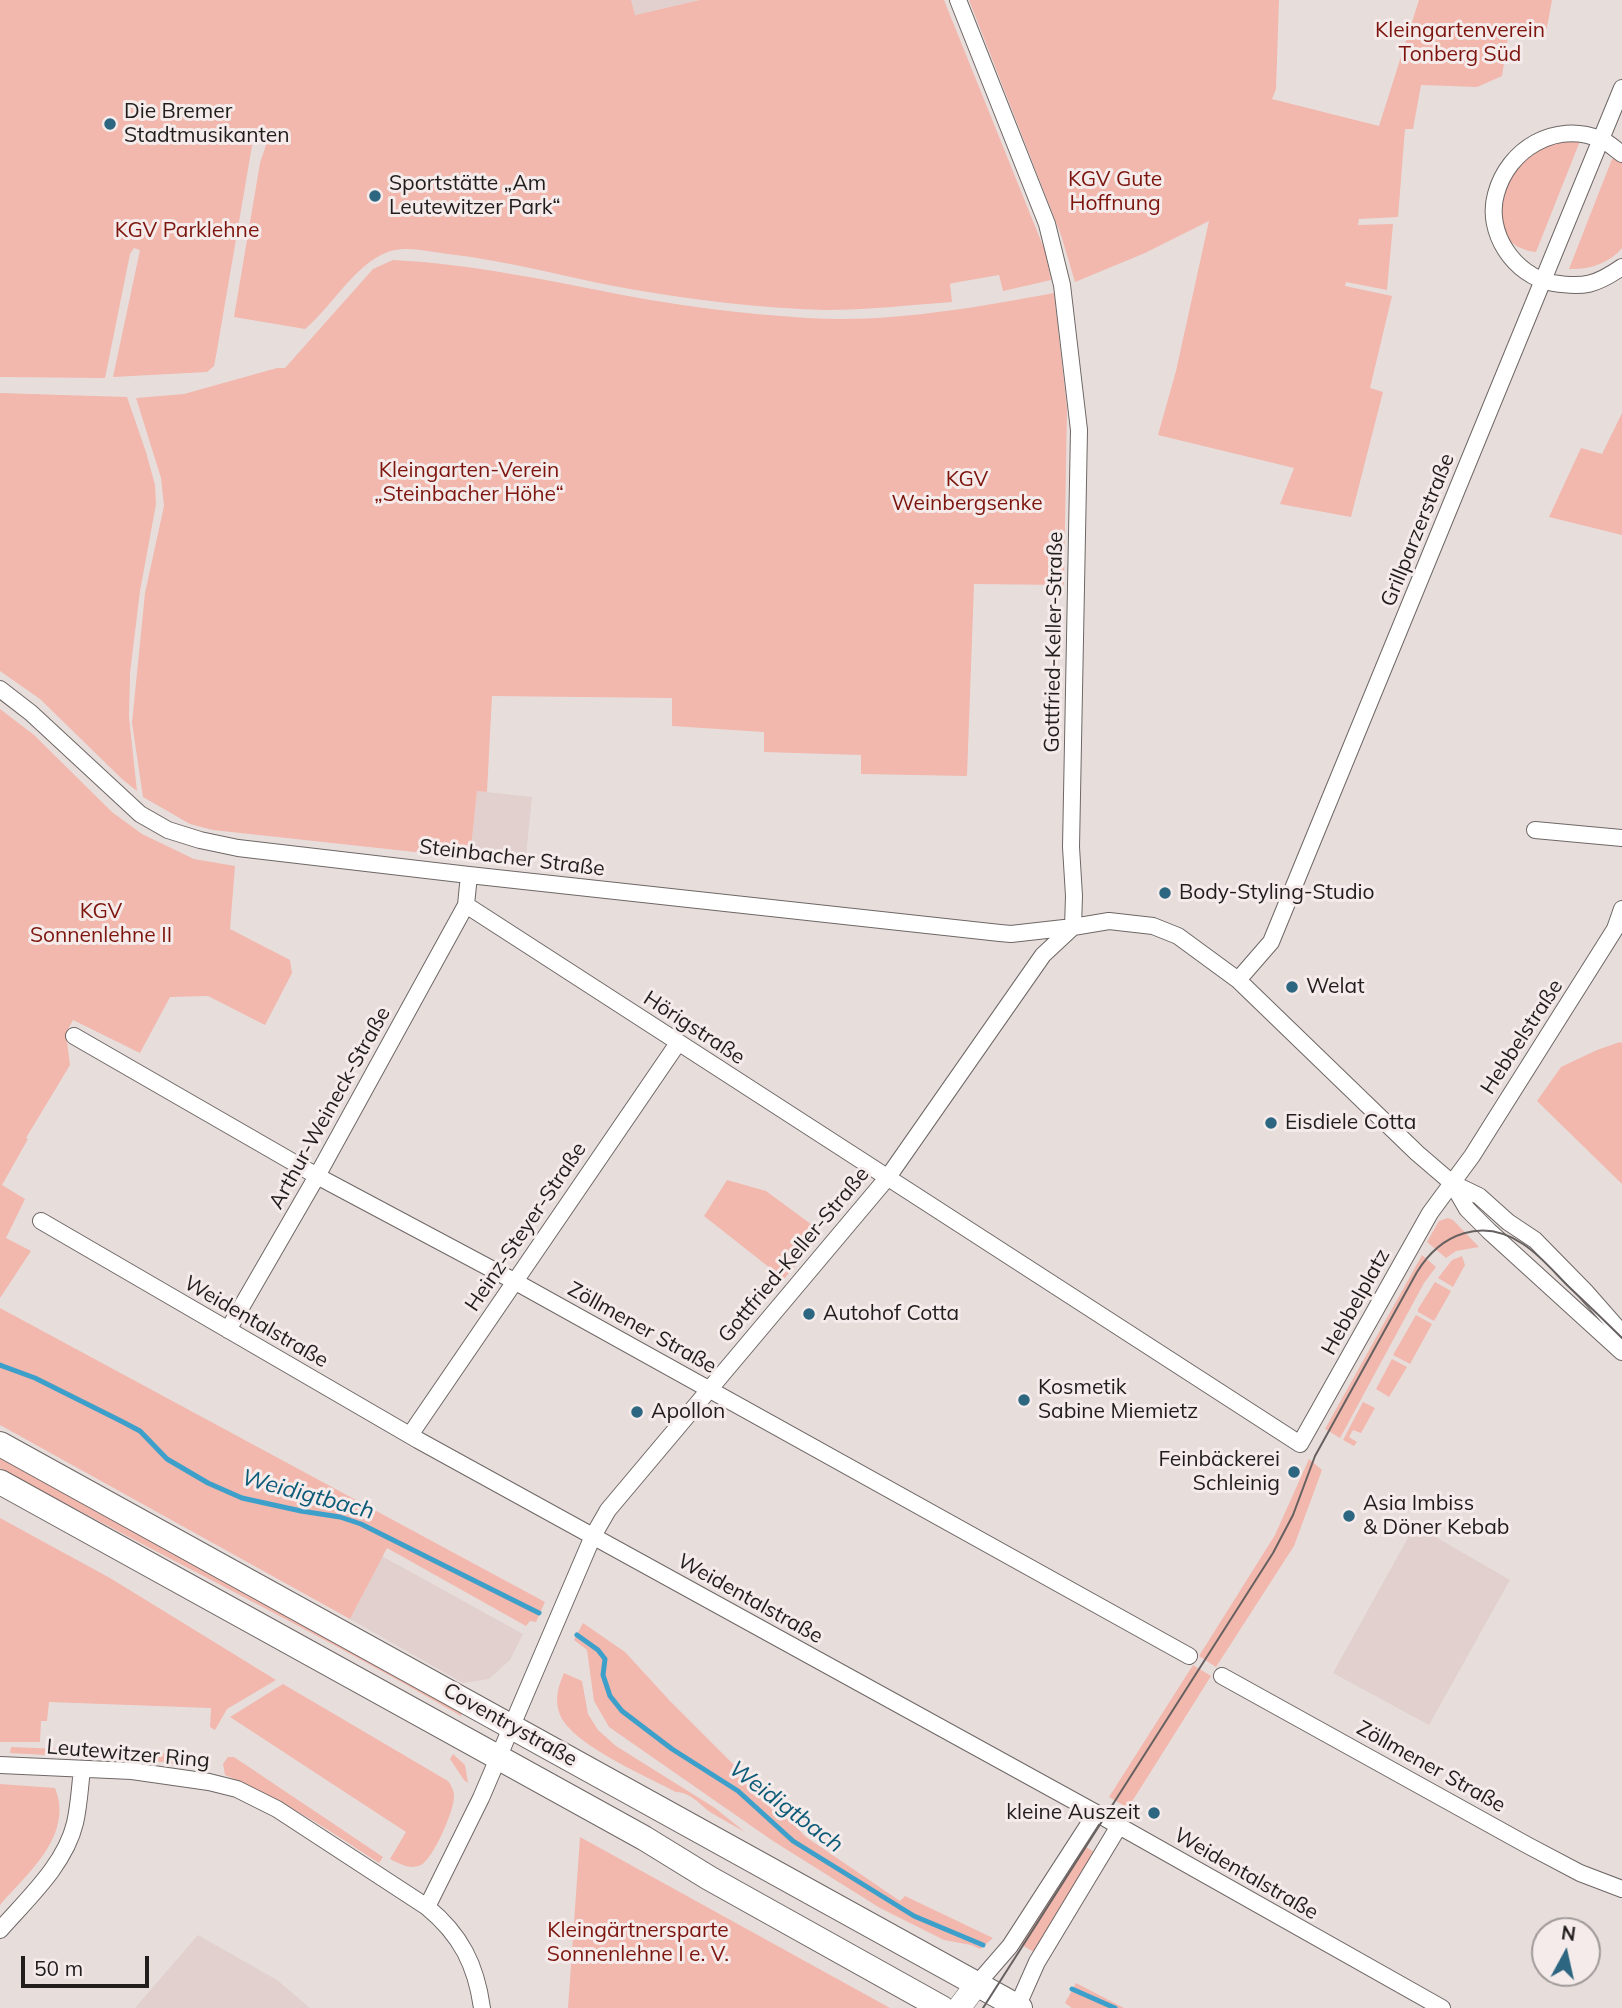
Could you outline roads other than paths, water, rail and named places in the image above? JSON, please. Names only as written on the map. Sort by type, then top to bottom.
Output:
[{"type":"main road","name":"Coventrystraße","points":[[0,1444],[1018,2007]]},
{"type":"main road","name":"Coventrystraße","points":[[0,1482],[942,2008]]},
{"type":"main road","points":[[959,2008],[977,1984]]},
{"type":"street","name":"Gottfried-Keller-Straße","points":[[498,1758],[593,1536],[608,1510],[888,1177],[1043,955],[1073,927],[1071,839],[1079,430],[1062,285],[1046,224],[958,0]]},
{"type":"street","name":"Grillparzerstraße","points":[[1238,980],[1271,942],[1622,88]]},
{"type":"street","points":[[1622,154],[1601,139],[1576,133],[1546,137],[1525,148],[1507,166],[1495,195],[1495,221],[1503,246],[1514,262],[1529,275],[1543,281],[1577,287],[1603,280],[1622,267]]},
{"type":"street","name":"Steinbacher Straße","points":[[0,689],[31,713],[132,807],[168,830],[238,848],[1011,934],[1109,921],[1153,926],[1178,936],[1238,980],[1417,1153],[1452,1183]]},
{"type":"street","points":[[1535,830],[1622,838]]},
{"type":"street","points":[[466,905],[470,875]]},
{"type":"street","name":"Hörigstraße","points":[[466,905],[1300,1444]]},
{"type":"street","name":"Arthur-Weineck-Straße","points":[[228,1329],[317,1176],[466,905]]},
{"type":"street","name":"Hebbelstraße","points":[[1452,1183],[1550,1034],[1615,929],[1622,909]]},
{"type":"street","name":"Zöllmener Straße","points":[[74,1036],[317,1176],[514,1281],[1189,1656]]},
{"type":"street","name":"Heinz-Steyer-Straße","points":[[410,1435],[678,1043]]},
{"type":"street","points":[[1452,1183],[1479,1196],[1508,1222],[1535,1240],[1585,1290],[1622,1333]]},
{"type":"street","points":[[1452,1183],[1467,1209],[1489,1231],[1622,1352]]},
{"type":"street","name":"Hebbelplatz","points":[[1300,1444],[1430,1213],[1452,1183]]},
{"type":"street","name":"Weidentalstraße","points":[[41,1221],[410,1435],[1097,1813],[1442,2008]]},
{"type":"street","name":"Zöllmener Straße","points":[[1222,1676],[1527,1845],[1580,1873],[1622,1889]]},
{"type":"street","points":[[427,1907],[458,1847],[498,1758]]},
{"type":"street","name":"Leutewitzer Ring","points":[[0,1765],[132,1771],[209,1782],[237,1789],[277,1809],[427,1907],[457,1937],[478,1978],[482,2008]]},
{"type":"street","points":[[0,1930],[66,1847],[75,1824],[82,1769]]},
{"type":"street","points":[[977,1984],[1010,1946],[1097,1813]]},
{"type":"street","points":[[1018,2007],[1037,1962],[1119,1826]]},
{"type":"waterway","name":"Weidigtbach","points":[[0,1365],[35,1378],[140,1431],[167,1459],[208,1483],[242,1498],[340,1517],[361,1524],[539,1613]]},
{"type":"waterway","name":"Weidigtbach","points":[[577,1635],[598,1650],[605,1659],[603,1675],[610,1696],[622,1711],[672,1749],[738,1791],[793,1841],[914,1916],[983,1945]]},
{"type":"waterway","name":"Weidigtbach","points":[[1072,1989],[1115,2008]]},
{"type":"tram line","points":[[983,2008],[1273,1553],[1293,1515],[1315,1456],[1427,1258],[1438,1247],[1464,1233],[1493,1232],[1508,1236],[1535,1253],[1622,1338]]},
{"type":"place","name":"Die Bremer Stadtmusikanten","points":[[110,124]]},
{"type":"place","name":"Sportstätte „Am Leutewitzer Park“","points":[[375,196]]},
{"type":"place","name":"Body-Styling-Studio","points":[[1165,893]]},
{"type":"place","name":"Welat","points":[[1292,987]]},
{"type":"place","name":"Eisdiele Cotta","points":[[1271,1123]]},
{"type":"place","name":"Autohof Cotta","points":[[809,1314]]},
{"type":"place","name":"Kosmetik Sabine Miemietz","points":[[1024,1400]]},
{"type":"place","name":"Apollon","points":[[637,1412]]},
{"type":"place","name":"Feinbäckerei Schleinig","points":[[1294,1472]]},
{"type":"place","name":"Asia Imbiss & Döner Kebab","points":[[1349,1516]]},
{"type":"place","name":"kleine Auszeit","points":[[1154,1813]]},
{"type":"park label","name":"Kleingartenverein Tonberg Süd","points":[[1460,43]]},
{"type":"park label","name":"KGV Gute Hoffnung","points":[[1115,192]]},
{"type":"park label","name":"KGV Parklehne","points":[[187,231]]},
{"type":"park label","name":"Kleingarten-Verein „Steinbacher Höhe“","points":[[469,483]]},
{"type":"park label","name":"KGV Weinbergsenke","points":[[967,492]]},
{"type":"park label","name":"KGV Sonnenlehne II","points":[[101,924]]},
{"type":"park label","name":"Kleingärtnersparte Sonnenlehne I e. V.","points":[[638,1943]]}]
